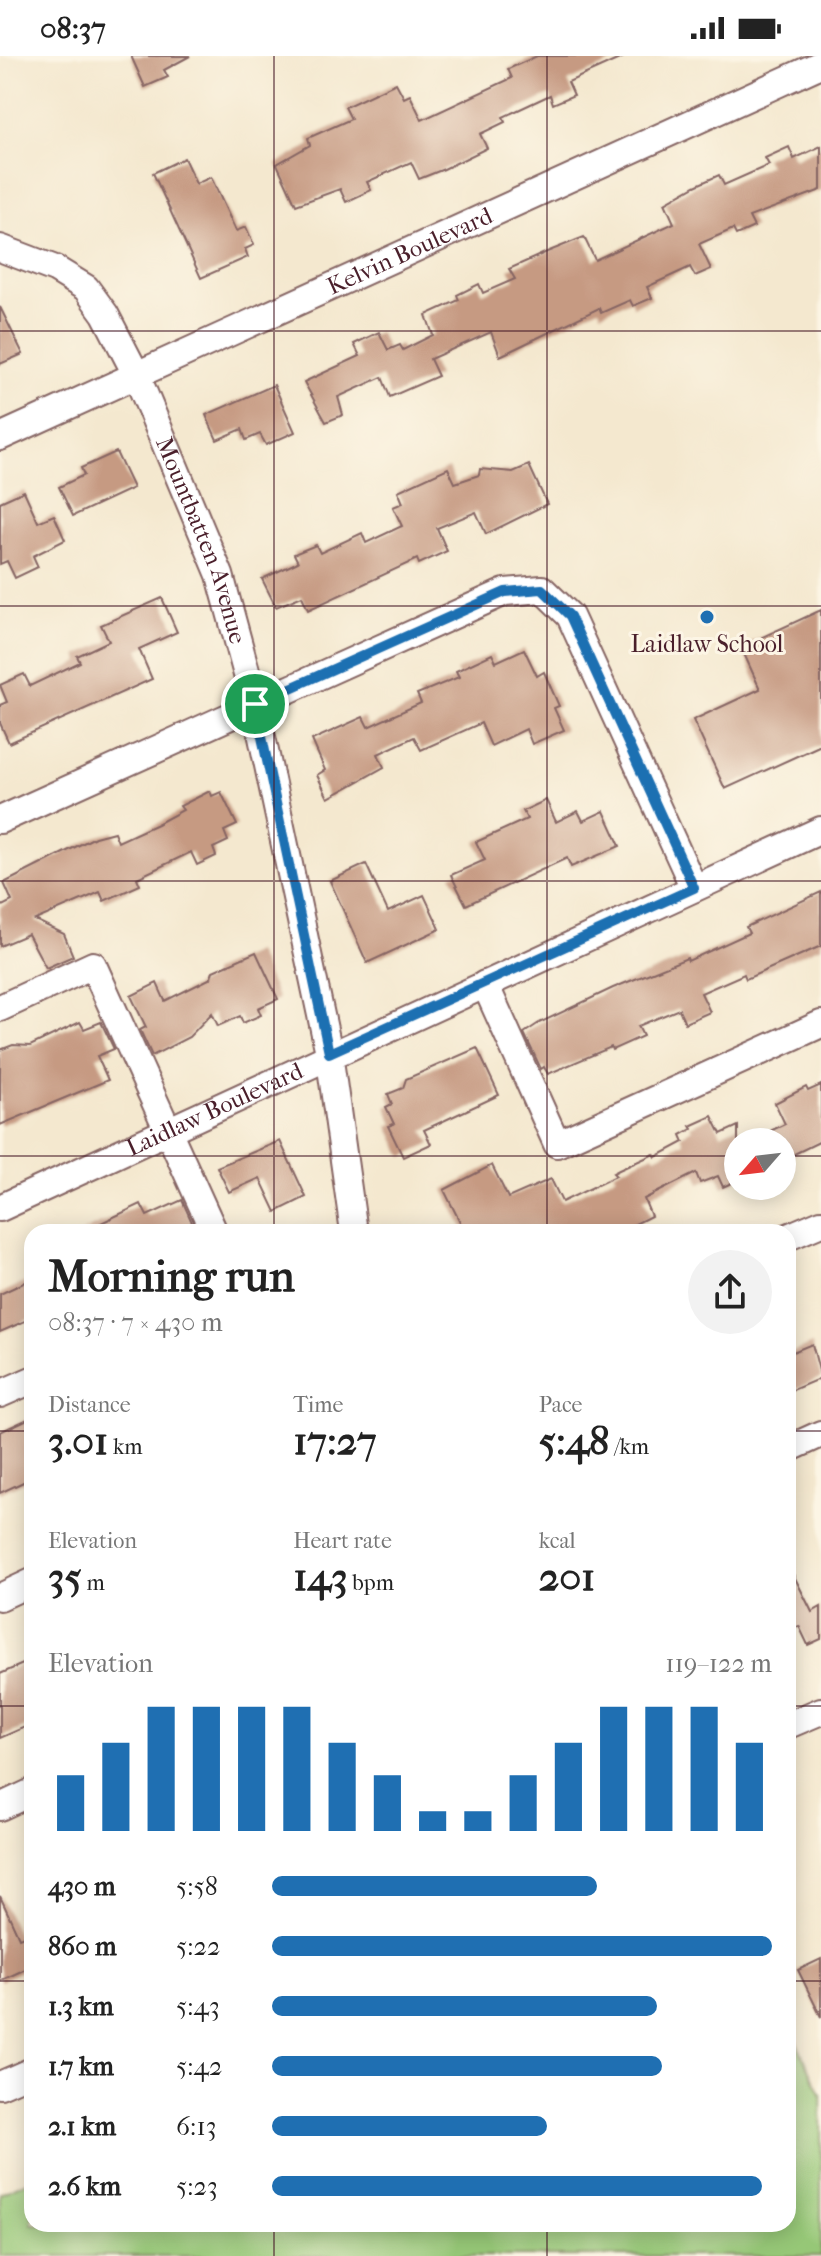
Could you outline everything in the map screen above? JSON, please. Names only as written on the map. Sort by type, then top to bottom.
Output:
[{"type":"street","name":"Kelvin Boulevard","points":[[0,437],[821,64]]},
{"type":"street","name":"Mountbatten Avenue","points":[[0,248],[55,269],[86,288],[105,314],[136,374],[220,575],[255,704],[329,1053],[353,1224]]},
{"type":"street","points":[[0,820],[505,592],[542,589],[570,616],[694,888]]},
{"type":"street","name":"Laidlaw Boulevard","points":[[0,1208],[329,1053],[821,830]]},
{"type":"street","points":[[0,1008],[93,965],[210,1224]]},
{"type":"street","points":[[485,984],[557,1144],[821,1024]]},
{"type":"street","points":[[796,1234],[821,1223]]},
{"type":"street","points":[[0,1394],[24,1384]]},
{"type":"street","points":[[796,1445],[821,1434]]},
{"type":"street","points":[[0,1597],[24,1586]]},
{"type":"street","points":[[796,1722],[821,1711]]},
{"type":"street","points":[[0,1807],[24,1796]]},
{"type":"street","points":[[0,2085],[24,2074]]},
{"type":"green space","points":[[796,2041],[821,2094],[821,2256],[0,2256],[0,2193],[24,2182],[24,2232],[796,2232]]},
{"type":"building","points":[[131,56],[190,56],[164,70],[168,77],[145,87]]},
{"type":"building","points":[[537,56],[626,56],[568,82],[574,95],[553,104],[550,95],[503,117],[505,122],[480,134],[487,148],[444,169],[419,179],[411,162],[367,182],[371,190],[346,202],[340,189],[296,205],[277,164],[310,145],[308,138],[351,119],[345,107],[396,83],[404,98],[410,95],[422,120],[512,78],[508,69]]},
{"type":"building","points":[[821,146],[821,190],[749,217],[754,227],[736,235],[733,229],[699,244],[711,269],[695,276],[690,267],[647,287],[652,298],[633,306],[630,300],[601,313],[599,308],[500,356],[491,332],[430,359],[438,376],[390,397],[382,377],[338,397],[343,415],[326,422],[304,382],[360,356],[354,344],[379,332],[388,350],[400,345],[403,350],[433,335],[426,315],[459,300],[457,295],[479,284],[483,293],[515,279],[509,269],[584,237],[595,260],[674,223],[665,203],[695,186],[719,175],[724,185],[769,165],[765,158],[789,147],[794,159]]},
{"type":"building","points":[[184,158],[196,184],[211,177],[236,231],[246,227],[254,245],[245,249],[248,257],[201,278],[153,173]]},
{"type":"building","points":[[0,307],[23,354],[0,364]]},
{"type":"building","points":[[274,385],[295,432],[266,445],[260,434],[246,440],[242,429],[217,440],[206,415]]},
{"type":"building","points":[[116,452],[133,488],[73,516],[59,487],[84,475],[81,468]]},
{"type":"building","points":[[529,465],[547,504],[486,534],[476,512],[437,528],[447,551],[419,564],[417,559],[308,610],[302,596],[276,607],[262,579],[298,562],[294,554],[316,545],[320,553],[362,533],[366,543],[402,526],[393,507],[403,503],[398,491],[448,468],[455,483],[479,475],[480,469],[513,472]]},
{"type":"building","points":[[24,491],[38,522],[54,515],[65,540],[33,556],[38,567],[15,578],[7,561],[0,564],[0,502]]},
{"type":"building","points":[[162,598],[177,632],[139,649],[152,679],[9,743],[0,723],[0,705],[7,702],[0,685],[24,674],[30,686],[80,662],[77,656],[109,641],[101,625]]},
{"type":"building","points":[[821,610],[821,745],[725,789],[693,720],[760,689],[741,647]]},
{"type":"building","points":[[524,649],[537,676],[544,672],[559,706],[554,708],[564,730],[532,744],[526,729],[491,746],[481,723],[421,750],[414,737],[378,754],[384,767],[328,798],[317,775],[325,770],[312,740],[363,717],[368,727],[421,703],[417,694],[459,677],[456,671],[492,654],[496,662]]},
{"type":"building","points":[[210,791],[212,796],[221,792],[237,825],[224,831],[228,841],[213,848],[216,856],[197,865],[191,852],[137,878],[140,885],[104,901],[100,892],[35,920],[64,934],[73,956],[46,968],[28,934],[0,946],[0,907],[12,901],[4,883],[95,837],[114,832],[118,842],[183,810],[180,806]]},
{"type":"building","points":[[546,800],[556,822],[578,811],[583,821],[604,811],[620,846],[571,867],[567,858],[466,905],[451,875],[485,860],[476,842],[527,819],[523,811]]},
{"type":"building","points":[[366,864],[388,912],[424,895],[440,929],[367,963],[330,881]]},
{"type":"building","points":[[821,892],[821,946],[746,979],[744,974],[701,993],[710,1012],[685,1023],[679,1009],[638,1026],[643,1036],[612,1050],[611,1047],[548,1074],[544,1067],[541,1069],[524,1033],[539,1023],[613,988],[687,958],[688,961],[749,933],[746,927]]},
{"type":"building","points":[[256,952],[278,999],[258,1008],[261,1015],[243,1023],[240,1016],[218,1026],[212,1013],[189,1037],[152,1056],[140,1030],[146,1027],[131,996],[157,983],[165,1001],[211,978],[213,971]]},
{"type":"building","points":[[80,1022],[84,1029],[101,1022],[114,1049],[97,1056],[108,1080],[0,1125],[0,1050],[13,1045],[30,1046]]},
{"type":"building","points":[[477,1048],[499,1095],[424,1130],[431,1144],[403,1157],[388,1126],[394,1124],[386,1107],[392,1104],[388,1094],[403,1088],[406,1079]]},
{"type":"building","points":[[821,1085],[821,1141],[796,1153],[796,1128],[777,1128],[785,1124],[775,1103],[806,1087],[808,1091]]},
{"type":"building","points":[[712,1116],[721,1134],[724,1133],[724,1187],[718,1176],[700,1183],[696,1173],[644,1199],[651,1216],[635,1224],[461,1224],[444,1190],[492,1165],[508,1198],[551,1179],[562,1202],[616,1176],[613,1173],[619,1170],[654,1154],[656,1157],[684,1142],[681,1135],[692,1129],[690,1126]]},
{"type":"building","points":[[280,1141],[306,1197],[276,1212],[260,1178],[229,1192],[217,1167]]},
{"type":"building","points":[[182,1200],[193,1224],[99,1224],[141,1204],[147,1216]]},
{"type":"building","points":[[24,1283],[24,1322],[0,1332],[0,1294]]},
{"type":"building","points":[[812,1344],[821,1378],[796,1389],[796,1351]]},
{"type":"building","points":[[24,1421],[24,1482],[0,1493],[0,1432]]},
{"type":"building","points":[[796,1580],[812,1612],[821,1607],[821,1639],[808,1645],[799,1626],[796,1627]]},
{"type":"building","points":[[24,1664],[24,1728],[0,1738],[0,1674]]},
{"type":"building","points":[[0,1896],[19,1938],[24,1936],[24,1970],[0,1981]]},
{"type":"building","points":[[821,1959],[821,2017],[798,1970]]},
{"type":"place","name":"Laidlaw School","points":[[707,617]]},
{"type":"route","points":[[542,589],[570,616],[694,888],[329,1053],[255,704],[505,592],[542,589]]}]
